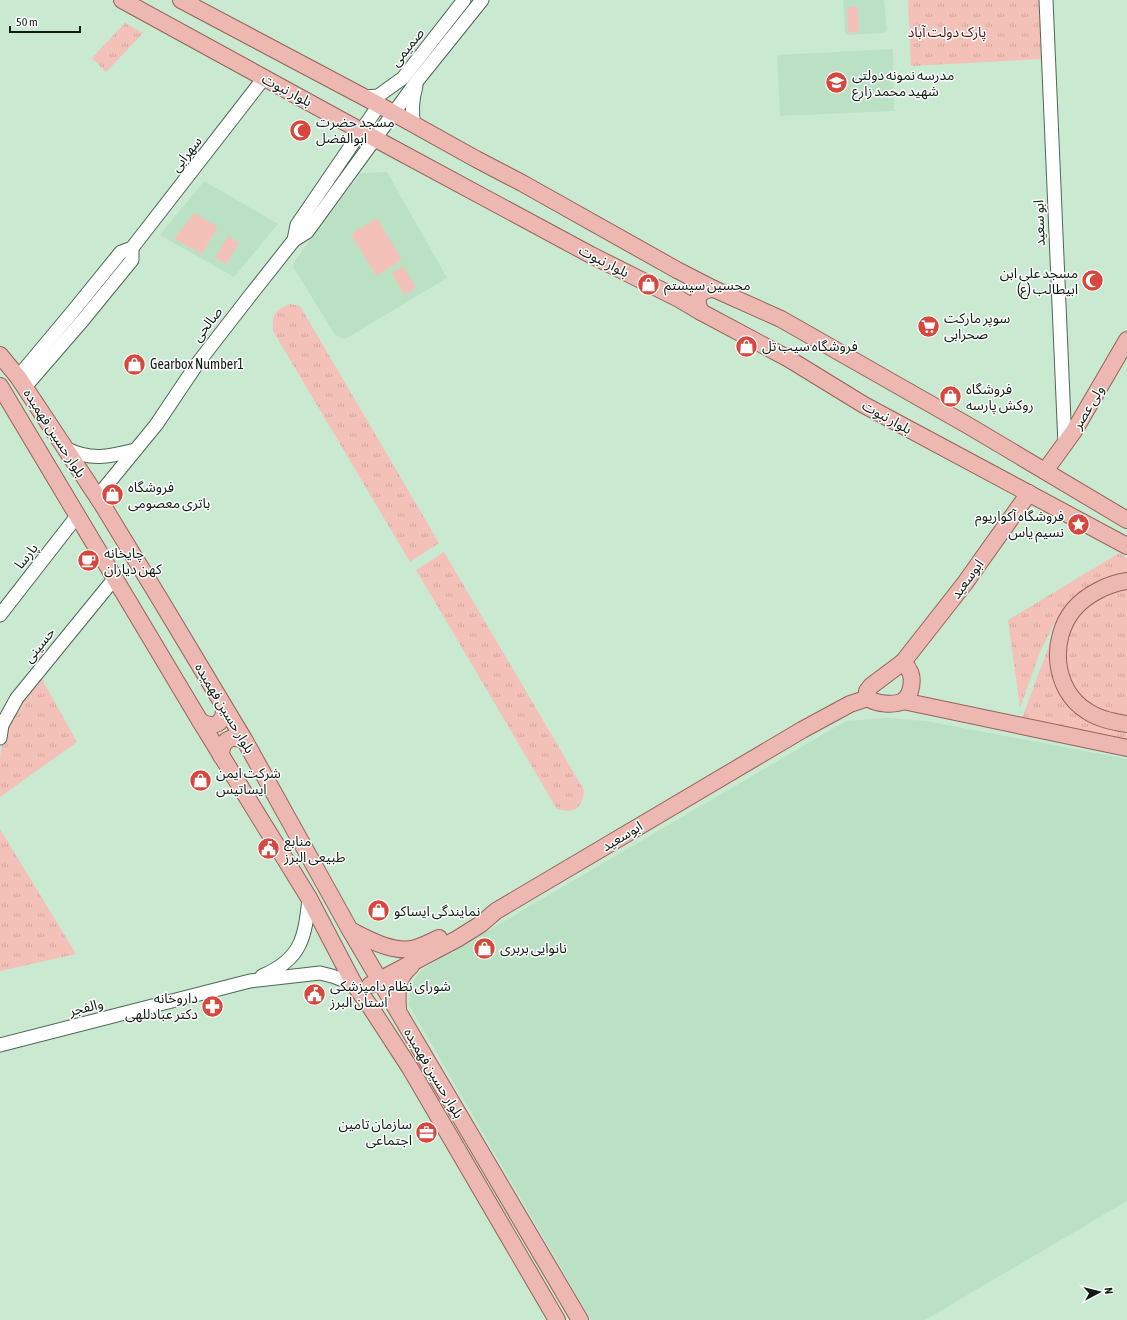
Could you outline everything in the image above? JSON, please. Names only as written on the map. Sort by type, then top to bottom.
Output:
[{"type":"main road","name":"بلوار نبوت","points":[[122,0],[591,255],[679,299],[789,359],[871,408],[1127,546]]},
{"type":"main road","name":"بلوار نبوت","points":[[182,0],[379,105],[414,126],[522,183],[655,258],[714,289],[781,319],[1124,516]]},
{"type":"main road","points":[[701,312],[697,304],[699,295],[706,290],[714,289]]},
{"type":"main road","name":"ولی عصر","points":[[1045,471],[1065,445],[1127,340]]},
{"type":"main road","name":"بلوار حسین فهمیده","points":[[0,355],[21,382],[97,497],[245,741],[350,930],[580,1320]]},
{"type":"main road","name":"بلوار حسین فهمیده","points":[[0,386],[221,756],[285,857],[309,898],[354,984],[410,1068],[558,1320]]},
{"type":"main road","name":"ابوسعید","points":[[354,984],[367,986],[380,981],[481,924],[496,911],[802,730],[850,704],[868,698],[867,691],[871,686],[904,662],[965,583],[1029,493]]},
{"type":"main road","points":[[1127,581],[1114,584],[1088,596],[1074,609],[1060,636],[1058,664],[1062,679],[1074,700],[1080,706],[1094,716],[1109,721],[1127,724]]},
{"type":"main road","points":[[903,701],[909,694],[912,678],[910,670],[904,662]]},
{"type":"main road","points":[[868,698],[874,702],[891,704],[903,701],[1127,748]]},
{"type":"main road","points":[[200,721],[206,725],[214,725],[221,721],[225,715],[224,707]]},
{"type":"main road","points":[[221,756],[221,748],[224,742],[231,738],[238,738],[245,741]]},
{"type":"main road","points":[[350,930],[382,945],[412,949],[426,944],[471,921],[496,911]]},
{"type":"main road","points":[[398,1012],[397,996],[401,976],[416,960]]},
{"type":"street","name":"صمیمی","points":[[363,97],[378,96],[403,78],[464,0]]},
{"type":"street","name":"صمیمی","points":[[393,114],[417,81],[482,0]]},
{"type":"street","name":"ابو سعید","points":[[1046,0],[1065,445]]},
{"type":"street","name":"سهرابی","points":[[21,382],[83,320],[132,260],[132,248],[264,78]]},
{"type":"street","points":[[414,126],[412,100],[417,81]]},
{"type":"street","name":"صالحی","points":[[369,134],[379,105]]},
{"type":"street","name":"صالحی","points":[[97,497],[156,425],[197,364],[294,240],[297,225],[369,134],[393,114]]},
{"type":"street","points":[[65,448],[77,454],[90,457],[110,456],[135,450]]},
{"type":"street","name":"پارسا","points":[[0,615],[77,516]]},
{"type":"street","name":"حسینی","points":[[0,738],[2,725],[16,698],[114,578]]},
{"type":"street","points":[[250,981],[281,967],[294,954],[305,932],[309,898]]},
{"type":"street","points":[[250,981],[320,974],[332,976],[354,984]]},
{"type":"street","name":"والفجر","points":[[0,1045],[250,981]]},
{"type":"shaded area","points":[[843,0],[884,0],[887,30],[883,33],[848,35],[845,32]]},
{"type":"shaded area","name":"مدرسه نمونه دولتی شهید محمد زارع","points":[[893,49],[894,111],[780,116],[777,55]]},
{"type":"shaded area","points":[[387,172],[447,278],[345,339],[336,336],[293,267],[294,262],[361,173]]},
{"type":"shaded area","points":[[204,181],[278,224],[234,277],[160,235]]},
{"type":"shaded area","points":[[887,718],[926,721],[1127,759],[1127,1201],[925,1320],[591,1320],[409,1005],[411,985],[421,970],[846,721]]},
{"type":"green space","name":"پارک دولت آباد","points":[[908,0],[1039,0],[1041,59],[911,66]]},
{"type":"green space","points":[[847,7],[858,7],[859,32],[848,33]]},
{"type":"green space","points":[[125,23],[143,33],[106,72],[92,58]]},
{"type":"green space","points":[[194,213],[218,227],[202,254],[174,239]]},
{"type":"green space","points":[[377,218],[402,260],[376,276],[351,234]]},
{"type":"green space","points":[[228,236],[239,243],[226,264],[215,258]]},
{"type":"green space","points":[[403,266],[416,288],[404,295],[392,273]]},
{"type":"green space","points":[[290,304],[300,306],[439,543],[410,562],[273,331],[275,314],[280,308]]},
{"type":"green space","points":[[444,552],[584,790],[582,801],[577,808],[569,811],[557,809],[416,570]]},
{"type":"green space","points":[[1119,553],[1127,558],[1127,576],[1070,605],[1057,618],[1040,652],[1020,708],[1008,620]]},
{"type":"green space","points":[[1127,588],[1127,715],[1097,709],[1084,701],[1068,678],[1064,653],[1068,632],[1080,612],[1097,598]]},
{"type":"green space","points":[[1050,643],[1051,665],[1063,698],[1072,709],[1090,721],[1127,730],[1127,740],[1022,718]]},
{"type":"green space","points":[[39,674],[77,742],[0,797],[0,757],[5,726]]},
{"type":"green space","points":[[0,829],[76,954],[0,971]]},
{"type":"place","name":"مدرسه نمونه دولتی شهید محمد زارع","points":[[836,83]]},
{"type":"place","name":"مسجد حضرت ابوالفضل","points":[[301,130]]},
{"type":"place","name":"مسجد علی ابن ابیطالب (ع)","points":[[1093,281]]},
{"type":"place","name":"محسین سیستم","points":[[649,285]]},
{"type":"place","name":"سوپر مارکت صحرابی","points":[[929,326]]},
{"type":"place","name":"فروشگاه سیب تل","points":[[747,346]]},
{"type":"place","name":"Gearbox Number1","points":[[134,364]]},
{"type":"place","name":"فروشگاه روکش پارسه","points":[[950,397]]},
{"type":"place","name":"فروشگاه باتری معصومی","points":[[112,495]]},
{"type":"place","name":"فروشگاه آکواریوم نسیم یاس","points":[[1079,524]]},
{"type":"place","name":"چایخانه کهن دیاران","points":[[89,561]]},
{"type":"place","name":"شرکت ایمن ایساتیس","points":[[200,781]]},
{"type":"place","name":"منابع طبیعی البرز","points":[[269,849]]},
{"type":"place","name":"نمایندگی ایساکو","points":[[379,911]]},
{"type":"place","name":"نانوایی بربری","points":[[484,948]]},
{"type":"place","name":"شورای نظام دامپزشکی استان البرز","points":[[315,994]]},
{"type":"place","name":"داروخانه دکتر عبادللهی","points":[[213,1006]]},
{"type":"place","name":"سازمان تامین اجتماعی","points":[[427,1132]]}]
